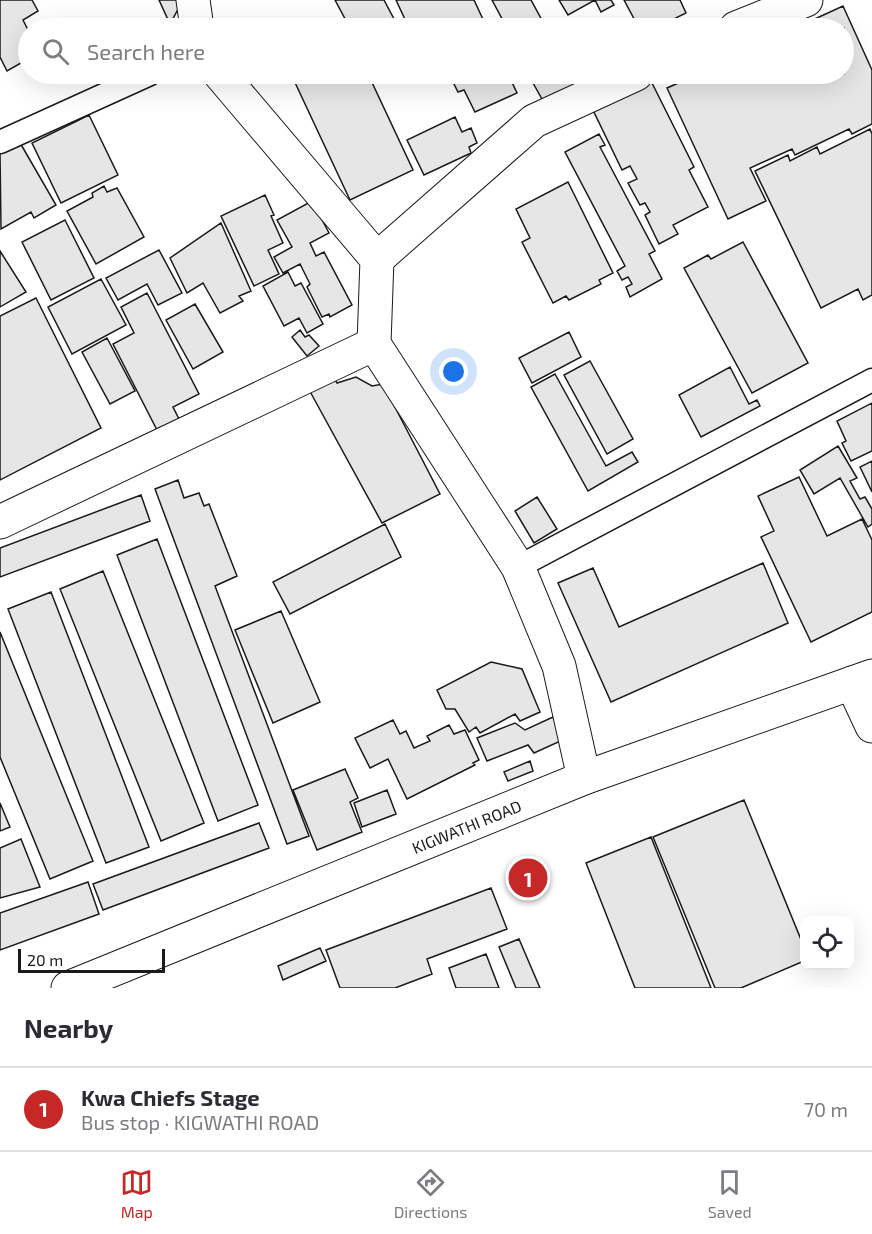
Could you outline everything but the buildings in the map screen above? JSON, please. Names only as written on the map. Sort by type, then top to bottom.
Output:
[{"type":"street","points":[[193,0],[196,18]]},
{"type":"street","points":[[761,18],[806,0]]},
{"type":"street","points":[[228,84],[377,259],[374,344],[518,567],[559,666],[584,778]]},
{"type":"street","points":[[377,259],[534,121],[614,84]]},
{"type":"street","points":[[0,522],[374,344]]},
{"type":"street","points":[[862,680],[872,726]]},
{"type":"street","name":"KIGWATHI ROAD","points":[[68,988],[123,979],[584,778],[862,680]]},
{"type":"lane","points":[[0,142],[128,84]]},
{"type":"lane","points":[[518,567],[872,381]]},
{"type":"place","name":"Kwa Chiefs Stage","points":[[528,878]]}]
